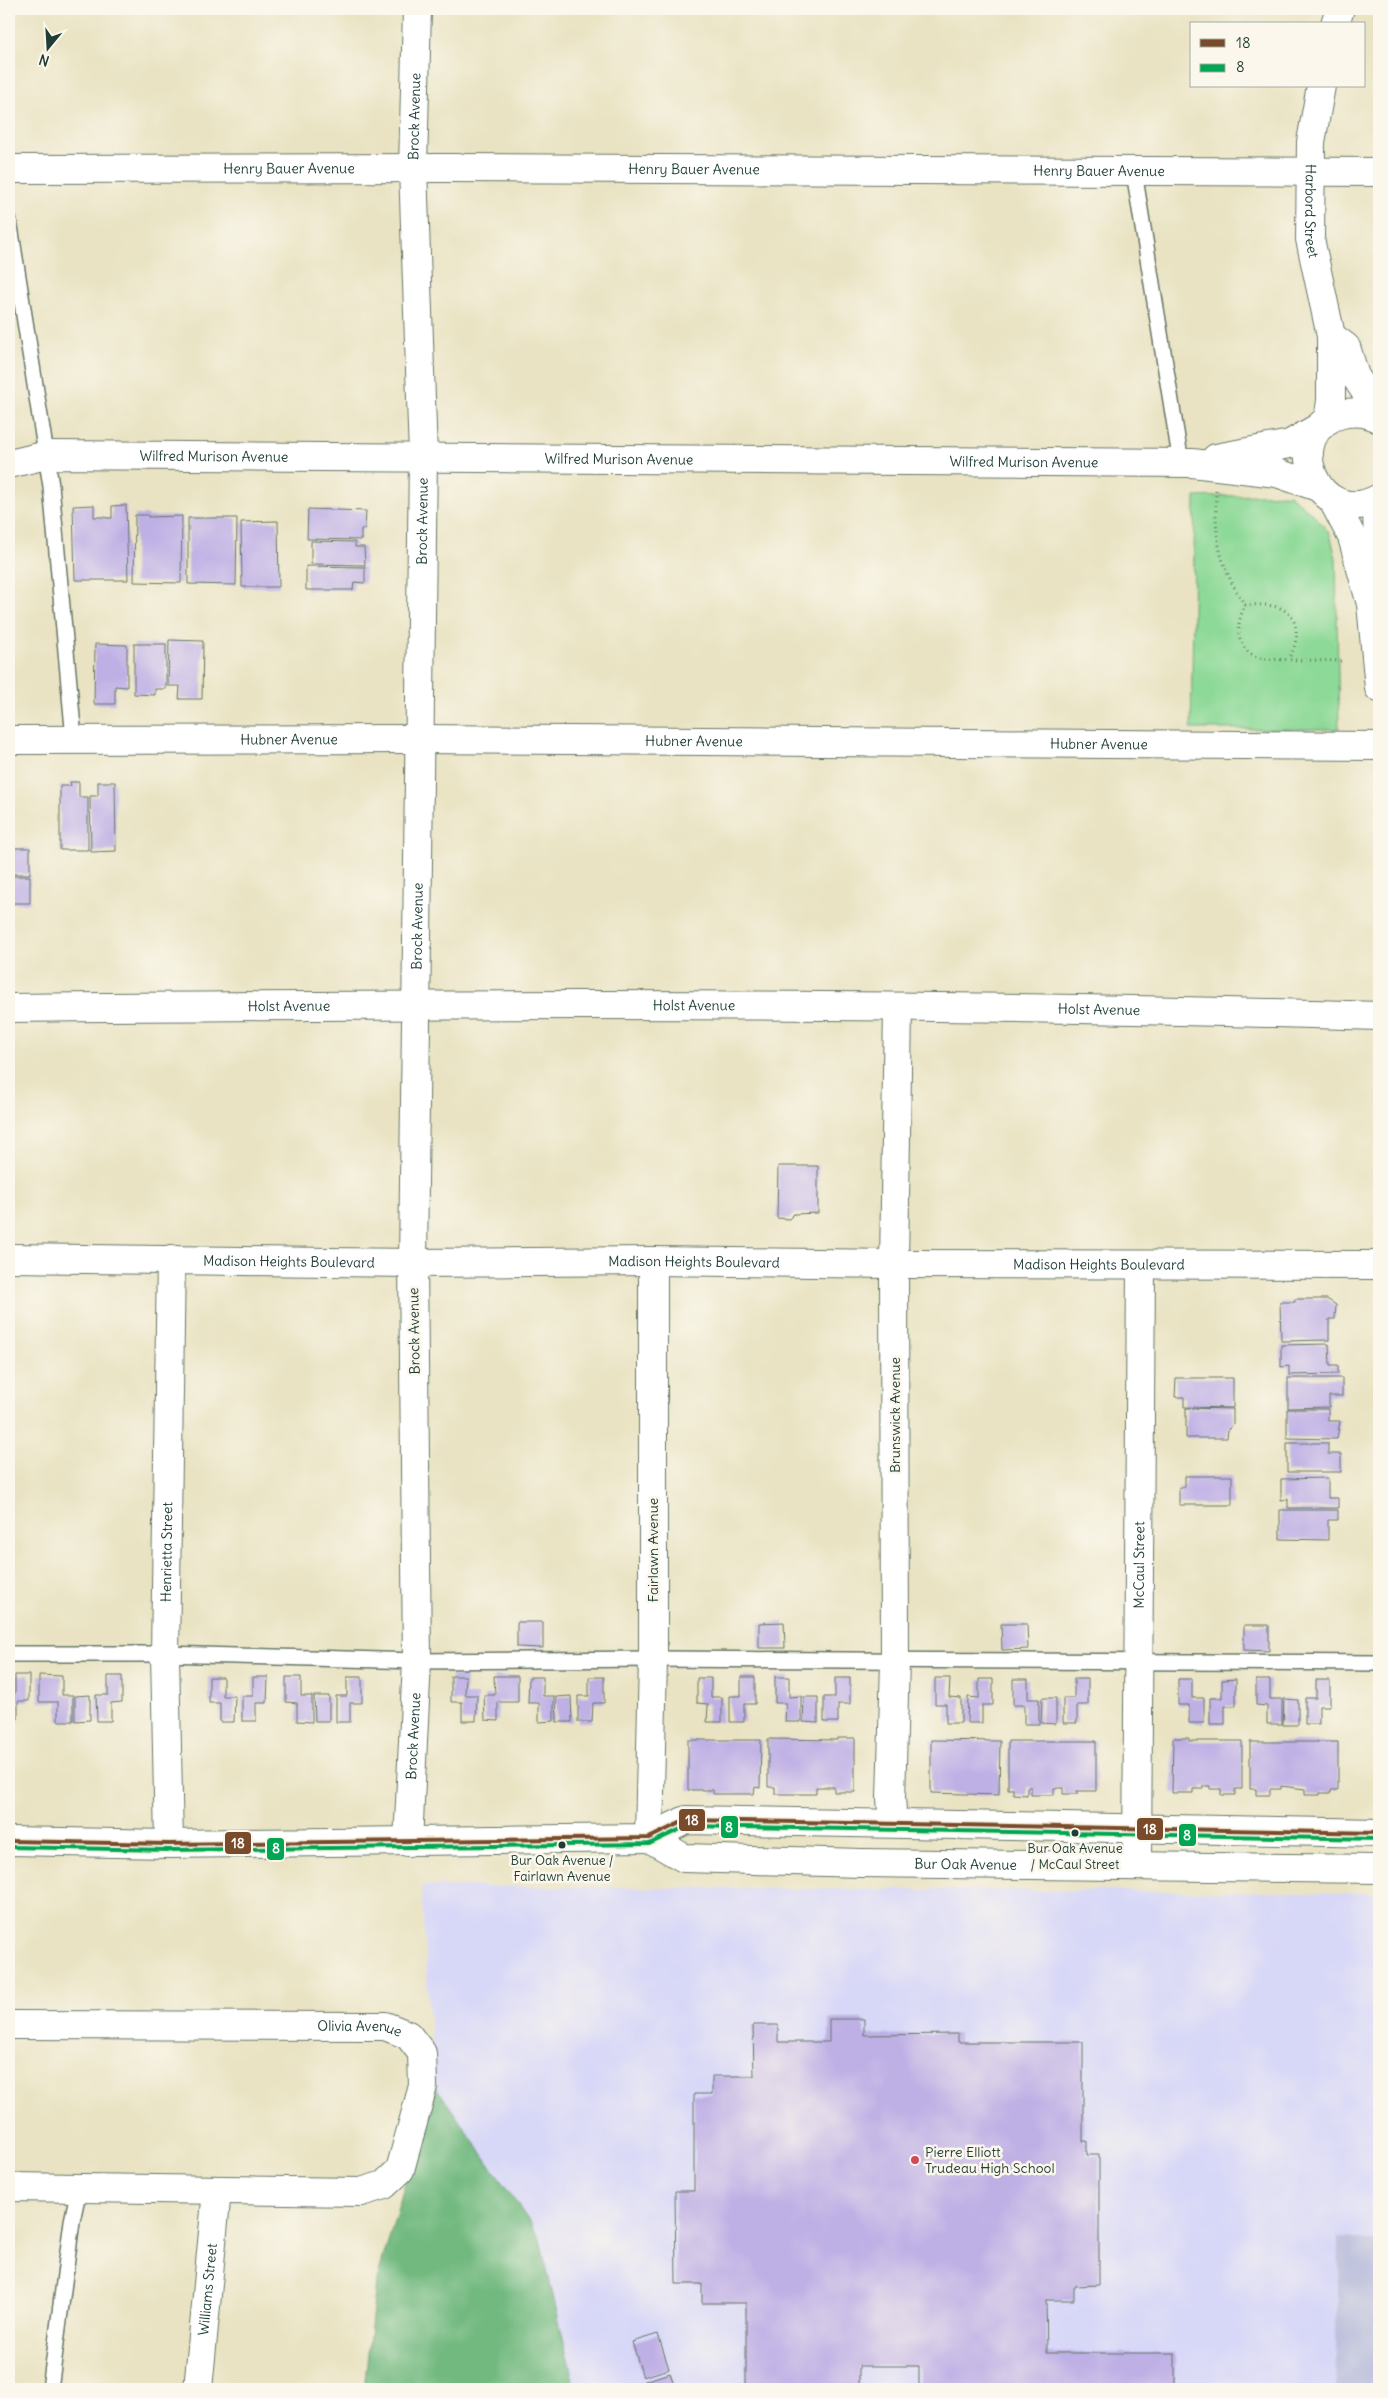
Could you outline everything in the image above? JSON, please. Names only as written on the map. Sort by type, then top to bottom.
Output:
[{"type":"street","name":"Brock Avenue","points":[[408,1842],[417,1662],[413,1263],[418,1005],[423,456],[413,168],[417,9]]},
{"type":"street","points":[[1336,22],[1340,9]]},
{"type":"street","name":"Harbord Street","points":[[1321,88],[1311,142],[1310,239],[1331,336],[1331,401],[1325,423]]},
{"type":"street","name":"Henry Bauer Avenue","points":[[9,169],[413,168],[1379,172]]},
{"type":"street","points":[[1331,336],[1346,347],[1355,376],[1379,412]]},
{"type":"street","name":"Wilfred Murison Avenue","points":[[1187,463],[1290,444],[1325,423],[1352,412],[1365,413],[1379,419]]},
{"type":"street","points":[[1325,423],[1313,437],[1309,450],[1309,463],[1312,475],[1352,537],[1371,604],[1379,688]]},
{"type":"street","name":"Wilfred Murison Avenue","points":[[9,446],[47,456]]},
{"type":"street","name":"Wilfred Murison Avenue","points":[[9,464],[47,456],[423,456],[1187,463],[1276,473],[1325,493],[1341,503],[1360,505],[1378,499]]},
{"type":"street","points":[[1371,604],[1378,561],[1378,499]]},
{"type":"street","name":"Hubner Avenue","points":[[9,740],[419,739],[1379,746]]},
{"type":"street","name":"Holst Avenue","points":[[9,1008],[418,1005],[898,1008],[1379,1016]]},
{"type":"street","name":"Brunswick Avenue","points":[[893,1823],[891,1798],[895,1662],[894,1264],[898,1008]]},
{"type":"street","name":"Madison Heights Boulevard","points":[[9,1258],[413,1263],[653,1261],[894,1264],[1379,1265]]},
{"type":"street","name":"Henrietta Street","points":[[169,1844],[165,1654],[171,1259]]},
{"type":"street","name":"Fairlawn Avenue","points":[[649,1838],[653,1659],[653,1261]]},
{"type":"street","name":"McCaul Street","points":[[1137,1865],[1141,1265]]},
{"type":"street","points":[[9,1841],[169,1844],[649,1838],[686,1820],[1379,1833]]},
{"type":"street","name":"Bur Oak Avenue","points":[[649,1838],[684,1858],[860,1863],[1379,1869]]},
{"type":"street","name":"Olivia Avenue","points":[[9,2025],[385,2026],[408,2035],[422,2054],[423,2086],[400,2170],[384,2185],[361,2192],[9,2187]]},
{"type":"street","name":"Williams Street","points":[[198,2389],[217,2190]]},
{"type":"lane","points":[[1134,172],[1187,463]]},
{"type":"lane","points":[[9,220],[51,486],[74,739]]},
{"type":"lane","points":[[9,1654],[165,1654],[417,1662],[653,1659],[895,1662],[1138,1661],[1379,1663]]},
{"type":"lane","points":[[50,2389],[72,2220],[79,2188]]},
{"type":"path","points":[[1216,490],[1217,539],[1221,559],[1229,580],[1245,605]]},
{"type":"path","points":[[1245,605],[1239,618],[1240,638],[1246,650],[1253,656],[1288,660],[1342,661]]},
{"type":"path","points":[[1245,605],[1277,607],[1290,614],[1297,626],[1294,650],[1288,660]]},
{"type":"shaded area","name":"Pierre Elliott Trudeau High School","points":[[421,1886],[1379,1893],[1379,2240],[1339,2238],[1336,2389],[575,2389],[539,2236],[434,2084]]},
{"type":"shaded area","points":[[1339,2238],[1379,2240],[1379,2389],[1336,2389]]},
{"type":"green space","points":[[1289,494],[1315,516],[1330,534],[1336,558],[1339,729],[1191,729],[1195,497]]},
{"type":"green space","points":[[434,2084],[539,2236],[575,2389],[364,2389],[376,2283]]},
{"type":"building","points":[[94,505],[94,517],[112,518],[112,506],[126,505],[128,580],[75,580],[73,506]]},
{"type":"building","points":[[308,509],[366,511],[365,529],[361,529],[361,540],[307,539]]},
{"type":"building","points":[[135,515],[148,515],[148,517],[182,516],[181,583],[134,582]]},
{"type":"building","points":[[188,518],[237,518],[236,585],[188,584]]},
{"type":"building","points":[[278,521],[279,587],[242,587],[241,522]]},
{"type":"building","points":[[311,541],[355,542],[355,547],[364,547],[365,565],[311,564]]},
{"type":"building","points":[[306,566],[365,567],[365,583],[354,582],[353,590],[306,590]]},
{"type":"building","points":[[169,640],[203,641],[202,699],[179,699],[180,686],[168,686]]},
{"type":"building","points":[[95,644],[127,645],[127,687],[115,686],[115,704],[94,704]]},
{"type":"building","points":[[134,644],[166,644],[166,689],[155,689],[155,695],[134,694]]},
{"type":"building","points":[[70,782],[79,782],[79,797],[88,797],[88,850],[60,850],[60,786],[71,786]]},
{"type":"building","points":[[98,782],[115,782],[116,851],[91,852],[90,796],[98,796]]},
{"type":"building","points":[[9,848],[30,848],[30,874],[9,874]]},
{"type":"building","points":[[9,876],[30,876],[30,903],[9,903]]},
{"type":"building","points":[[778,1166],[818,1166],[818,1213],[794,1214],[789,1219],[777,1218]]},
{"type":"building","points":[[1295,1299],[1327,1299],[1336,1305],[1335,1319],[1329,1319],[1329,1340],[1281,1341],[1280,1302],[1295,1302]]},
{"type":"building","points":[[1329,1344],[1330,1365],[1338,1365],[1338,1374],[1289,1375],[1289,1366],[1281,1367],[1281,1345]]},
{"type":"building","points":[[1176,1378],[1233,1378],[1233,1408],[1184,1407],[1184,1397],[1175,1397]]},
{"type":"building","points":[[1288,1378],[1342,1378],[1342,1396],[1329,1396],[1329,1407],[1288,1408]]},
{"type":"building","points":[[1186,1408],[1233,1409],[1233,1424],[1228,1430],[1227,1438],[1186,1438]]},
{"type":"building","points":[[1287,1409],[1328,1409],[1328,1421],[1340,1421],[1337,1439],[1287,1438]]},
{"type":"building","points":[[1287,1443],[1328,1443],[1328,1454],[1341,1454],[1341,1472],[1287,1472]]},
{"type":"building","points":[[1185,1476],[1232,1476],[1232,1505],[1179,1505],[1179,1487],[1185,1487]]},
{"type":"building","points":[[1328,1478],[1328,1498],[1338,1498],[1338,1508],[1288,1508],[1288,1499],[1281,1500],[1281,1479]]},
{"type":"building","points":[[1280,1510],[1338,1510],[1338,1520],[1328,1520],[1328,1540],[1280,1539]]},
{"type":"building","points":[[517,1622],[543,1622],[543,1648],[517,1647]]},
{"type":"building","points":[[784,1622],[785,1648],[759,1648],[759,1623]]},
{"type":"building","points":[[1001,1624],[1027,1624],[1028,1649],[1002,1650]]},
{"type":"building","points":[[1244,1625],[1269,1625],[1269,1651],[1244,1650]]},
{"type":"building","points":[[15,1675],[29,1675],[29,1701],[18,1701],[18,1719],[9,1719],[9,1693],[15,1693]]},
{"type":"building","points":[[39,1675],[62,1676],[62,1695],[73,1695],[73,1721],[58,1721],[58,1702],[39,1702]]},
{"type":"building","points":[[108,1676],[122,1676],[122,1702],[111,1703],[111,1721],[97,1721],[96,1695],[108,1695]]},
{"type":"building","points":[[451,1676],[466,1676],[465,1695],[477,1695],[476,1721],[462,1721],[462,1702],[451,1702]]},
{"type":"building","points":[[494,1676],[518,1676],[518,1702],[498,1702],[498,1721],[485,1720],[484,1695],[495,1695]]},
{"type":"building","points":[[209,1677],[223,1677],[223,1696],[235,1696],[234,1722],[220,1722],[220,1703],[209,1703]]},
{"type":"building","points":[[253,1677],[268,1677],[267,1703],[256,1703],[256,1721],[242,1721],[242,1696],[253,1696]]},
{"type":"building","points":[[286,1677],[301,1677],[301,1696],[312,1696],[312,1722],[297,1721],[297,1703],[286,1702]]},
{"type":"building","points":[[347,1677],[362,1677],[362,1703],[350,1703],[350,1722],[336,1722],[336,1696],[347,1696]]},
{"type":"building","points":[[529,1677],[543,1677],[543,1696],[554,1696],[554,1721],[539,1722],[539,1703],[528,1703]]},
{"type":"building","points":[[589,1677],[604,1677],[604,1703],[593,1703],[592,1722],[578,1722],[578,1696],[589,1696]]},
{"type":"building","points":[[741,1677],[755,1677],[755,1704],[744,1704],[744,1722],[730,1722],[730,1696],[741,1696]]},
{"type":"building","points":[[775,1677],[789,1677],[789,1697],[801,1696],[801,1722],[785,1722],[786,1703],[775,1703]]},
{"type":"building","points":[[697,1678],[711,1678],[711,1697],[722,1697],[722,1722],[707,1722],[708,1704],[697,1703]]},
{"type":"building","points":[[835,1678],[850,1678],[850,1704],[838,1704],[838,1722],[824,1722],[824,1697],[835,1697]]},
{"type":"building","points":[[935,1678],[950,1678],[949,1697],[961,1698],[961,1723],[946,1723],[946,1704],[935,1704]]},
{"type":"building","points":[[979,1679],[993,1679],[993,1705],[982,1705],[982,1723],[967,1723],[968,1697],[979,1698]]},
{"type":"building","points":[[1013,1679],[1028,1679],[1028,1699],[1039,1699],[1039,1724],[1024,1724],[1024,1705],[1013,1705]]},
{"type":"building","points":[[1074,1679],[1088,1679],[1088,1705],[1077,1705],[1077,1723],[1063,1723],[1063,1698],[1074,1698]]},
{"type":"building","points":[[1178,1679],[1192,1679],[1192,1698],[1204,1698],[1204,1723],[1189,1723],[1189,1705],[1178,1705]]},
{"type":"building","points":[[1236,1679],[1236,1706],[1225,1706],[1225,1724],[1210,1724],[1210,1698],[1222,1698],[1222,1680]]},
{"type":"building","points":[[1256,1680],[1270,1680],[1270,1699],[1282,1699],[1282,1724],[1267,1724],[1267,1706],[1256,1705]]},
{"type":"building","points":[[1316,1680],[1330,1680],[1330,1706],[1319,1706],[1319,1724],[1305,1724],[1305,1698],[1316,1698]]},
{"type":"building","points":[[90,1695],[90,1720],[75,1721],[75,1696]]},
{"type":"building","points":[[314,1696],[329,1696],[329,1721],[315,1721]]},
{"type":"building","points":[[571,1696],[572,1722],[557,1722],[556,1697]]},
{"type":"building","points":[[804,1697],[818,1697],[818,1723],[803,1722]]},
{"type":"building","points":[[1042,1698],[1056,1698],[1056,1724],[1041,1723]]},
{"type":"building","points":[[1284,1699],[1298,1700],[1298,1725],[1283,1725]]},
{"type":"building","points":[[837,1738],[855,1738],[855,1792],[834,1792],[834,1787],[816,1787],[816,1794],[775,1794],[775,1787],[768,1787],[768,1739],[837,1740]]},
{"type":"building","points":[[1173,1738],[1189,1738],[1189,1741],[1242,1741],[1242,1789],[1235,1789],[1235,1795],[1221,1795],[1221,1789],[1210,1789],[1210,1786],[1203,1786],[1203,1789],[1193,1789],[1193,1793],[1172,1793]]},
{"type":"building","points":[[688,1740],[761,1740],[760,1788],[755,1787],[754,1794],[713,1794],[713,1790],[688,1790]]},
{"type":"building","points":[[931,1740],[1000,1741],[999,1795],[931,1793]]},
{"type":"building","points":[[1008,1741],[1096,1741],[1096,1791],[1077,1791],[1077,1794],[1063,1794],[1063,1788],[1054,1788],[1054,1795],[1031,1795],[1031,1787],[1027,1787],[1027,1795],[1013,1794],[1013,1789],[1008,1789]]},
{"type":"building","points":[[1250,1742],[1338,1742],[1338,1790],[1331,1790],[1331,1793],[1320,1793],[1320,1795],[1305,1795],[1305,1789],[1281,1786],[1281,1789],[1270,1789],[1270,1795],[1256,1795],[1256,1789],[1250,1789]]},
{"type":"building","name":"Pierre Elliott Trudeau High School","points":[[829,2019],[864,2019],[864,2035],[958,2034],[958,2042],[1083,2042],[1083,2141],[1087,2141],[1087,2155],[1099,2155],[1099,2285],[1074,2286],[1074,2300],[1046,2300],[1047,2353],[1175,2353],[1175,2385],[1190,2385],[1190,2389],[919,2389],[919,2366],[859,2366],[859,2389],[746,2389],[746,2303],[702,2303],[702,2284],[676,2284],[675,2191],[694,2191],[694,2094],[712,2094],[712,2076],[754,2076],[753,2025],[778,2025],[778,2042],[829,2042]]},
{"type":"building","points":[[658,2334],[669,2369],[643,2377],[632,2342]]},
{"type":"building","points":[[670,2373],[675,2389],[646,2389],[644,2381]]},
{"type":"transit line","name":"18","points":[[9,1841],[169,1844],[649,1838],[686,1820],[1379,1833]]},
{"type":"transit line","name":"8","points":[[9,1847],[169,1850],[649,1844],[687,1826],[1379,1839]]},
{"type":"place","name":"Bur Oak Avenue / McCaul Street","points":[[1075,1833]]},
{"type":"place","name":"Bur Oak Avenue / Fairlawn Avenue","points":[[562,1845]]},
{"type":"place","name":"Pierre Elliott Trudeau High School","points":[[915,2160]]}]
